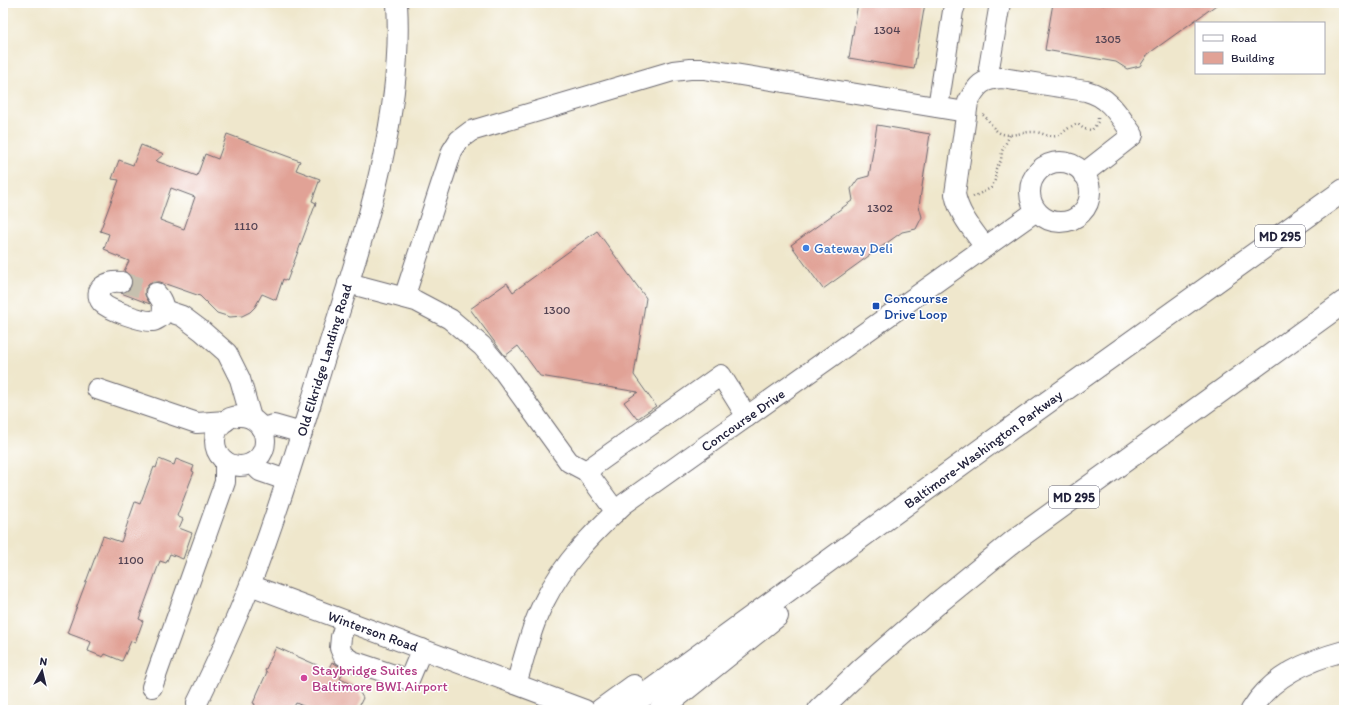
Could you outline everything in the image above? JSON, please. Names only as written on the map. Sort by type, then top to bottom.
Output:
[{"type":"highway","name":"Baltimore-Washington Parkway","points":[[624,710],[982,449],[1344,190]]},
{"type":"highway","points":[[660,710],[780,614],[887,533],[1164,334],[1216,281]]},
{"type":"highway","name":"MD 295","points":[[819,710],[863,668],[1014,541],[1344,302]]},
{"type":"highway","points":[[601,710],[900,494],[982,449]]},
{"type":"street","name":"Old Elkridge Landing Road","points":[[197,703],[233,626],[269,534],[302,432],[372,202],[388,132],[397,64],[399,32],[397,3]]},
{"type":"street","points":[[938,107],[953,11],[956,3]]},
{"type":"street","points":[[992,78],[989,68],[1000,3]]},
{"type":"street","points":[[404,298],[452,150],[459,140],[471,130],[665,74],[690,69],[704,69],[973,113]]},
{"type":"street","points":[[986,247],[961,213],[955,194],[973,113],[968,102],[975,90],[983,82],[992,78],[1002,78],[1086,91],[1097,94],[1109,102],[1133,135],[1083,174]]},
{"type":"street","points":[[1060,162],[1073,165],[1083,174],[1089,186],[1089,199],[1083,211],[1078,216],[1066,222],[1060,222],[1046,220],[1036,211],[1030,199],[1030,186],[1032,179],[1041,169],[1047,165],[1060,162]]},
{"type":"street","name":"Concourse Drive","points":[[516,684],[532,633],[545,600],[566,565],[590,536],[624,504],[1036,211]]},
{"type":"street","points":[[121,282],[107,282],[100,288],[99,295],[102,302],[108,308],[141,320],[154,321],[161,317],[160,302],[182,316],[227,353],[240,379],[256,423],[264,434],[264,447],[262,454],[233,459]]},
{"type":"street","points":[[348,282],[416,301],[450,319],[482,346],[504,372],[569,462],[586,471],[616,512]]},
{"type":"street","points":[[586,471],[721,375],[747,417]]},
{"type":"street","points":[[97,389],[197,423],[242,416],[256,423],[302,432]]},
{"type":"street","points":[[152,687],[233,459],[217,431],[229,419],[244,389]]},
{"type":"street","points":[[197,423],[233,459],[260,471],[286,480]]},
{"type":"street","name":"Winterson Road","points":[[250,585],[579,707]]},
{"type":"street","points":[[346,621],[341,637],[340,648],[343,655],[352,661],[409,680],[422,649]]},
{"type":"street","points":[[1251,710],[1255,703],[1269,688],[1300,666],[1344,651]]},
{"type":"path","points":[[973,113],[984,115],[995,130],[1001,133],[1010,135],[1034,132],[1049,136],[1056,136],[1071,125],[1078,124],[1084,129],[1092,130],[1098,122],[1100,112]]},
{"type":"path","points":[[968,197],[973,197],[991,188],[995,180],[996,169],[1001,160],[1002,151],[1010,135]]},
{"type":"building","points":[[858,3],[925,3],[914,69],[849,58]]},
{"type":"building","points":[[1053,3],[1093,3],[1104,5],[1105,3],[1219,3],[1148,54],[1140,66],[1127,69],[1116,62],[1045,50]]},
{"type":"building","points":[[877,125],[930,134],[919,206],[922,217],[916,229],[902,232],[823,289],[791,245],[853,200],[851,189],[858,179],[869,176]]},
{"type":"building","points":[[227,134],[300,161],[296,170],[320,179],[312,201],[316,203],[287,281],[283,279],[276,300],[262,294],[255,307],[250,312],[242,316],[230,317],[217,313],[200,296],[160,282],[149,284],[145,289],[145,295],[150,304],[121,293],[127,292],[132,283],[131,276],[124,271],[129,261],[109,253],[109,251],[104,249],[109,234],[100,231],[119,180],[112,179],[119,160],[133,165],[141,145],[164,154],[156,161],[197,176],[205,154],[218,159]],"holes":[[[171,188],[195,197],[184,229],[160,220]]]},
{"type":"building","points":[[597,231],[646,298],[634,375],[656,406],[637,419],[624,402],[638,392],[540,376],[518,346],[505,356],[470,309],[507,283],[513,292]]},
{"type":"building","points":[[159,459],[174,465],[176,459],[194,466],[192,471],[194,472],[177,516],[183,519],[179,528],[192,533],[183,559],[170,554],[166,563],[160,561],[139,619],[143,621],[135,643],[131,641],[122,661],[105,654],[103,657],[88,651],[91,642],[67,633],[103,536],[121,542],[135,502],[140,504],[154,467],[156,468]]},
{"type":"building","name":"Staybridge Suites Baltimore BWI Airport","points":[[276,647],[328,670],[332,662],[344,669],[340,679],[354,685],[353,688],[359,691],[363,698],[357,710],[313,710],[296,703],[292,710],[253,710],[255,704],[253,703]]},
{"type":"tunnel","points":[[121,282],[154,291],[156,293]]},
{"type":"place","name":"Gateway Deli","points":[[806,248]]},
{"type":"place","name":"Concourse Drive Loop","points":[[876,306]]},
{"type":"place","name":"Staybridge Suites Baltimore BWI Airport","points":[[304,678]]}]
